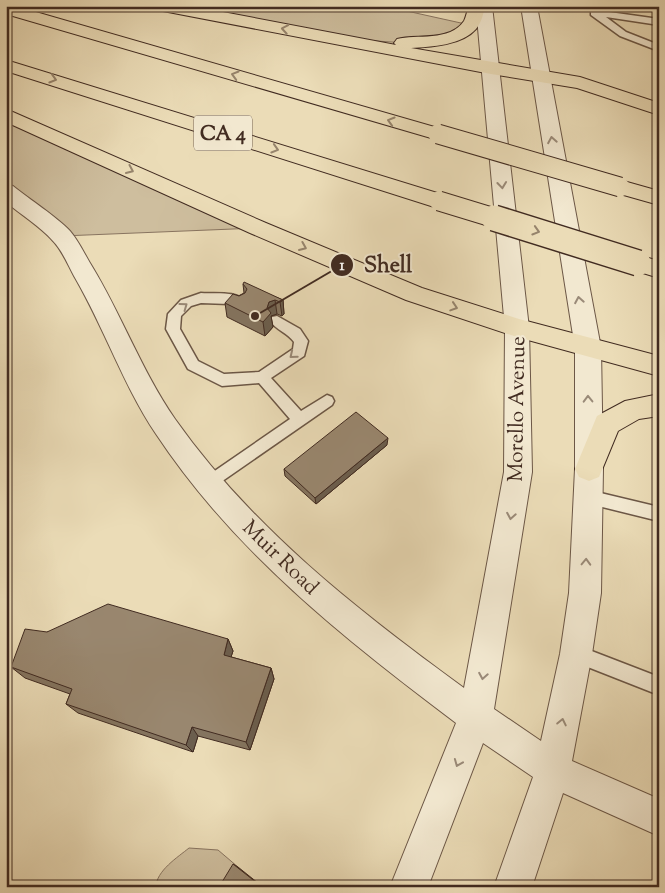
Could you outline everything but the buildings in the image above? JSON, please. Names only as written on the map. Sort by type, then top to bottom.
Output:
[{"type":"highway","points":[[163,6],[491,69],[580,83],[659,109]]},
{"type":"highway","points":[[333,38],[406,43],[433,41],[457,34],[470,25],[477,6]]},
{"type":"highway","points":[[6,9],[659,198]]},
{"type":"highway","name":"CA 4","points":[[6,65],[648,266]]},
{"type":"highway","points":[[6,115],[258,228],[414,294],[516,328],[659,366]]},
{"type":"highway","points":[[589,483],[607,424],[634,409],[659,405]]},
{"type":"street","name":"Morello Avenue","points":[[409,887],[476,717],[518,472],[516,328],[484,6]]},
{"type":"street","points":[[513,887],[553,770],[576,654],[585,594],[589,483],[588,348],[529,6]]},
{"type":"street","name":"Muir Road","points":[[6,191],[62,236],[96,294],[157,413],[208,484],[291,570],[376,643],[476,717],[553,770],[659,818]]},
{"type":"lane","points":[[659,22],[594,13],[623,34],[659,48]]},
{"type":"lane","points":[[240,303],[232,299],[201,298],[186,303],[175,314],[173,329],[193,365],[222,380],[262,377],[299,352],[301,341],[295,333],[277,321]]},
{"type":"lane","points":[[262,377],[300,420]]},
{"type":"lane","points":[[208,484],[327,401]]},
{"type":"lane","points":[[589,483],[659,514]]},
{"type":"lane","points":[[576,654],[659,686]]},
{"type":"shaded area","points":[[163,6],[384,6],[470,25],[457,34],[406,43],[333,38]]},
{"type":"shaded area","points":[[6,115],[258,228],[62,236],[6,191]]},
{"type":"shaded area","points":[[189,848],[218,850],[238,867],[225,887],[156,887],[157,881],[164,870]]},
{"type":"place","name":"Shell","points":[[255,316]]}]
